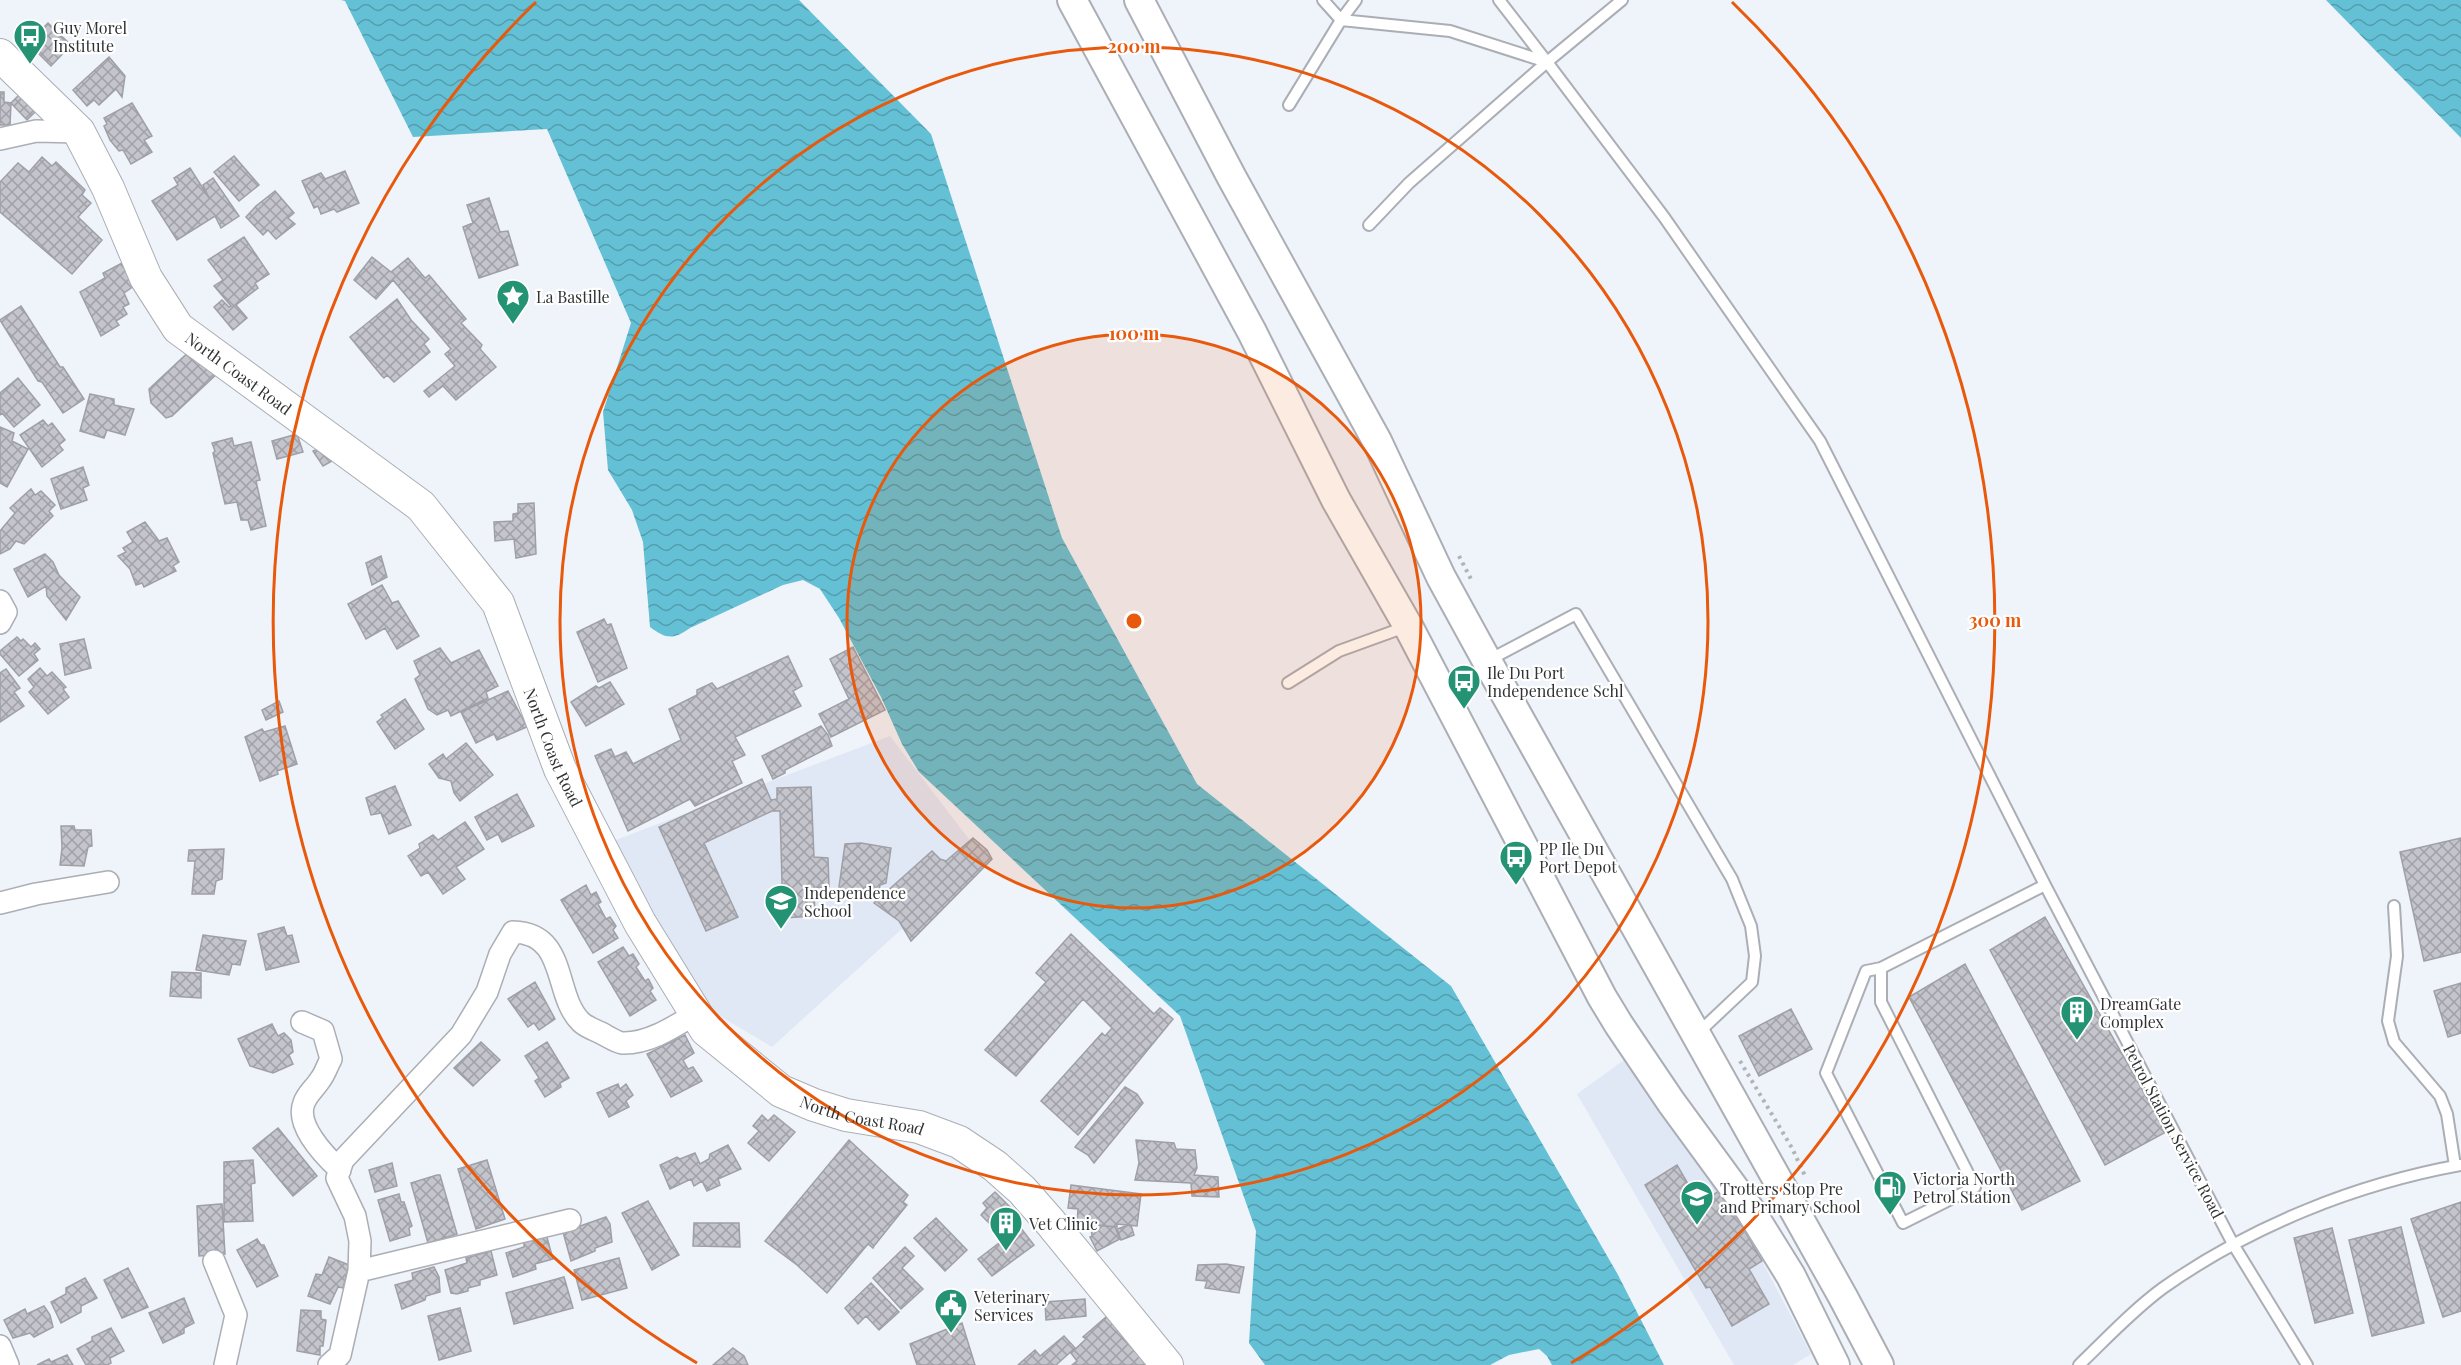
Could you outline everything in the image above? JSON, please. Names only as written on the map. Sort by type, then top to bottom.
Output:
[{"type":"main road","name":"North Coast Road","points":[[0,56],[79,132],[108,188],[146,278],[178,328],[421,506],[498,603],[560,769],[640,923],[706,1030],[781,1091],[846,1115],[919,1127],[959,1142],[995,1166],[1022,1190],[1051,1223],[1167,1365]]},
{"type":"street","points":[[1072,0],[1252,332],[1336,500],[1408,626],[1602,997],[1651,1073],[1750,1210],[1791,1276],[1835,1365]]},
{"type":"street","points":[[1139,0],[1236,185],[1377,441],[1441,577],[1879,1365]]},
{"type":"street","points":[[0,139],[36,131],[79,132]]},
{"type":"street","points":[[0,601],[6,612],[0,623]]},
{"type":"street","points":[[0,903],[36,894],[108,882]]},
{"type":"street","points":[[329,1365],[340,1355],[359,1271],[355,1216],[337,1178],[343,1160],[461,1035],[487,992],[500,954],[513,932],[531,936],[542,942],[551,952],[569,1004],[581,1023],[621,1043],[660,1035],[695,1014]]},
{"type":"street","points":[[302,1022],[323,1031],[331,1059],[321,1079],[304,1103],[301,1114],[311,1136],[326,1157],[340,1170]]},
{"type":"street","points":[[359,1271],[570,1220]]},
{"type":"street","points":[[214,1262],[236,1316],[225,1365]]},
{"type":"street","points":[[0,1346],[8,1365]]},
{"type":"lane","points":[[1323,0],[1341,20],[1450,31],[1547,62]]},
{"type":"lane","points":[[1289,105],[1341,20],[1356,0]]},
{"type":"lane","name":"Petrol Station Service Road","points":[[1499,0],[1664,217],[1820,441],[2045,885],[2234,1244],[2307,1365]]},
{"type":"lane","points":[[1369,225],[1409,183],[1547,62],[1622,0]]},
{"type":"lane","points":[[1487,661],[1576,614],[1732,879],[1751,926],[1755,956],[1752,982],[1696,1034]]},
{"type":"lane","points":[[1288,683],[1339,651],[1408,626]]},
{"type":"lane","points":[[1881,968],[1881,1002],[1975,1187],[1903,1222],[1826,1073],[1866,971],[1881,968],[2045,885]]},
{"type":"lane","points":[[2079,1365],[2162,1289],[2234,1244],[2284,1220],[2371,1186],[2458,1165],[2447,1114],[2440,1095],[2394,1042],[2388,1021],[2397,956],[2394,906]]},
{"type":"shaded area","name":"Independence School","points":[[890,736],[982,856],[772,1047],[700,1004],[613,841]]},
{"type":"shaded area","name":"Trotters Stop Pre and Primary School","points":[[1624,1060],[1721,1190],[1762,1261],[1811,1354],[1793,1365],[1734,1365],[1577,1094]]},
{"type":"water","points":[[341,0],[799,0],[931,134],[1062,538],[1197,784],[1451,986],[1617,1273],[1664,1365],[1552,1365],[1539,1349],[1509,1355],[1490,1365],[1265,1365],[1249,1343],[1256,1231],[1180,1016],[919,772],[902,744],[881,697],[839,618],[820,589],[803,580],[783,585],[679,635],[665,636],[650,627],[643,542],[632,510],[608,470],[603,412],[631,323],[547,129],[413,137],[345,1]]},
{"type":"water","points":[[2326,0],[2461,0],[2461,138]]},
{"type":"building","points":[[48,23],[71,45],[51,66],[28,43]]},
{"type":"building","points":[[109,57],[125,76],[122,97],[116,89],[99,105],[94,100],[87,106],[73,90]]},
{"type":"building","points":[[0,92],[4,92],[4,102],[11,103],[10,125],[0,125]]},
{"type":"building","points":[[21,93],[38,109],[27,120],[11,103]]},
{"type":"building","points":[[132,103],[152,136],[144,140],[152,152],[131,164],[123,150],[119,151],[110,140],[104,126],[107,124],[104,118]]},
{"type":"building","points":[[234,156],[259,185],[239,201],[214,172]]},
{"type":"building","points":[[42,157],[52,166],[56,162],[85,190],[82,195],[91,203],[78,217],[102,240],[72,274],[0,212],[0,182],[18,163],[29,172]]},
{"type":"building","points":[[190,168],[209,198],[203,185],[213,178],[239,216],[221,228],[215,216],[177,240],[152,201],[178,185],[174,178]]},
{"type":"building","points":[[345,171],[359,203],[337,212],[334,209],[321,214],[318,206],[314,208],[302,181],[321,173],[325,179]]},
{"type":"building","points":[[275,191],[294,213],[288,218],[295,224],[276,239],[268,230],[263,235],[246,217]]},
{"type":"building","points":[[489,198],[500,232],[508,231],[518,265],[479,278],[463,227],[473,223],[467,205]]},
{"type":"building","points":[[244,237],[269,274],[255,283],[258,288],[236,305],[247,318],[233,330],[214,307],[222,300],[229,307],[231,306],[214,286],[223,280],[208,260]]},
{"type":"building","points":[[372,257],[391,272],[408,258],[425,278],[429,275],[466,319],[461,323],[482,345],[480,349],[496,367],[456,400],[443,386],[429,397],[424,391],[455,366],[445,354],[451,349],[393,280],[376,299],[354,280]]},
{"type":"building","points":[[122,263],[134,286],[124,293],[129,304],[123,307],[127,314],[116,321],[119,325],[101,336],[80,292],[105,278],[103,273]]},
{"type":"building","points":[[397,299],[411,320],[429,339],[424,344],[430,352],[394,382],[387,375],[384,378],[381,375],[350,337]]},
{"type":"building","points":[[21,306],[60,367],[63,367],[84,399],[63,413],[42,382],[38,381],[0,320]]},
{"type":"building","points":[[195,346],[221,370],[172,416],[166,418],[151,403],[149,389]]},
{"type":"building","points":[[18,378],[40,405],[14,427],[2,413],[0,415],[0,393]]},
{"type":"building","points":[[90,394],[114,399],[114,405],[134,409],[125,435],[107,430],[104,438],[80,431]]},
{"type":"building","points":[[43,420],[48,426],[52,423],[65,440],[59,445],[63,450],[42,467],[20,435]]},
{"type":"building","points":[[0,427],[14,433],[12,441],[28,449],[7,487],[0,483]]},
{"type":"building","points":[[297,434],[303,452],[277,459],[272,441]]},
{"type":"building","points":[[232,438],[234,446],[251,442],[260,480],[256,481],[266,526],[251,530],[248,520],[241,520],[237,502],[225,504],[212,443]]},
{"type":"building","points":[[322,447],[332,461],[323,466],[313,451]]},
{"type":"building","points":[[83,467],[89,485],[83,488],[87,500],[61,509],[51,479]]},
{"type":"building","points":[[31,489],[35,495],[41,491],[55,505],[49,511],[53,516],[24,544],[16,541],[10,549],[0,554],[0,531],[15,513],[10,508]]},
{"type":"building","points":[[534,503],[536,554],[516,558],[514,539],[495,541],[494,522],[513,521],[513,514],[518,513],[518,504]]},
{"type":"building","points":[[145,522],[159,541],[167,538],[179,562],[173,566],[176,571],[144,587],[142,583],[136,585],[130,569],[118,556],[126,552],[123,548],[133,542],[127,532]]},
{"type":"building","points":[[45,554],[53,562],[59,575],[80,597],[66,620],[47,596],[46,586],[28,597],[14,569]]},
{"type":"building","points":[[381,556],[387,577],[372,585],[366,563]]},
{"type":"building","points":[[382,585],[392,603],[398,601],[419,636],[397,649],[385,628],[366,639],[348,604]]},
{"type":"building","points":[[604,619],[607,625],[611,624],[627,668],[598,682],[577,632]]},
{"type":"building","points":[[17,637],[21,641],[23,639],[31,647],[35,643],[40,649],[34,654],[38,660],[19,676],[0,654],[0,651]]},
{"type":"building","points":[[84,639],[91,668],[65,675],[60,644]]},
{"type":"building","points":[[853,647],[885,710],[831,737],[819,714],[849,699],[830,659]]},
{"type":"building","points":[[440,648],[451,663],[479,650],[498,686],[486,692],[488,698],[451,716],[448,710],[437,715],[428,709],[415,679],[420,675],[414,661]]},
{"type":"building","points":[[788,656],[802,686],[793,691],[801,706],[735,737],[745,755],[732,761],[742,783],[695,806],[690,799],[628,831],[595,756],[611,749],[615,757],[626,752],[633,764],[681,740],[669,709],[697,695],[697,690],[712,683],[717,689]]},
{"type":"building","points":[[40,668],[47,676],[52,672],[66,687],[63,689],[69,697],[48,714],[29,692],[34,687],[28,679]]},
{"type":"building","points":[[6,669],[20,688],[14,692],[24,706],[0,722],[0,673]]},
{"type":"building","points":[[610,682],[624,704],[586,726],[571,702],[596,686],[599,688]]},
{"type":"building","points":[[508,691],[527,727],[497,740],[494,734],[476,743],[461,712]]},
{"type":"building","points":[[405,699],[424,729],[395,749],[377,722],[383,717],[381,715]]},
{"type":"building","points":[[279,701],[283,712],[266,720],[262,710]]},
{"type":"building","points":[[285,726],[297,764],[277,771],[278,774],[260,781],[245,737],[262,729],[264,732]]},
{"type":"building","points":[[821,726],[832,746],[785,770],[785,773],[773,779],[762,756]]},
{"type":"building","points":[[466,743],[493,775],[460,801],[454,793],[451,781],[439,778],[429,764],[443,754],[446,759]]},
{"type":"building","points":[[762,779],[771,800],[777,799],[777,788],[811,787],[814,857],[828,858],[829,886],[814,888],[815,916],[783,918],[780,811],[772,811],[704,843],[738,917],[706,931],[659,827]]},
{"type":"building","points":[[395,786],[411,825],[389,834],[381,813],[371,815],[366,798]]},
{"type":"building","points":[[517,794],[534,826],[502,842],[498,834],[487,840],[475,817]]},
{"type":"building","points":[[465,822],[484,849],[456,867],[465,879],[443,894],[428,872],[421,876],[408,856],[420,848],[419,844],[433,835],[438,840]]},
{"type":"building","points":[[61,826],[74,826],[75,830],[91,830],[92,846],[88,847],[84,866],[60,865]]},
{"type":"building","points":[[973,838],[987,850],[992,859],[911,941],[899,921],[874,903],[932,851],[940,859],[946,861]]},
{"type":"building","points":[[2461,838],[2461,952],[2424,961],[2400,852]]},
{"type":"building","points":[[861,843],[891,848],[886,883],[880,885],[878,898],[838,894],[845,844]]},
{"type":"building","points":[[224,849],[222,879],[216,881],[214,894],[192,894],[195,861],[188,861],[189,850]]},
{"type":"building","points":[[586,885],[591,895],[596,892],[601,902],[598,904],[606,919],[610,917],[616,926],[613,930],[618,938],[593,953],[561,900]]},
{"type":"building","name":"DreamGate Complex","points":[[2045,917],[2166,1132],[2105,1165],[1990,950]]},
{"type":"building","points":[[284,927],[287,936],[292,935],[299,962],[266,970],[258,934]]},
{"type":"building","points":[[1071,934],[1154,1014],[1160,1008],[1173,1019],[1078,1135],[1041,1101],[1102,1033],[1105,1036],[1112,1028],[1083,999],[1016,1076],[985,1050],[1046,982],[1036,973]]},
{"type":"building","points":[[203,935],[246,941],[240,965],[232,964],[229,975],[196,970]]},
{"type":"building","points":[[623,947],[629,956],[633,954],[639,964],[636,967],[645,981],[649,980],[653,988],[650,991],[656,1000],[630,1016],[598,962]]},
{"type":"building","points":[[1965,964],[2080,1181],[2022,1210],[1909,997]]},
{"type":"building","points":[[172,972],[201,973],[201,998],[170,996]]},
{"type":"building","points":[[535,982],[555,1019],[539,1030],[534,1023],[528,1027],[508,999]]},
{"type":"building","points":[[2461,983],[2461,1033],[2448,1037],[2434,991]]},
{"type":"building","points":[[1791,1009],[1812,1049],[1759,1076],[1739,1036]]},
{"type":"building","points":[[272,1024],[278,1036],[284,1033],[291,1040],[293,1052],[289,1055],[293,1064],[273,1073],[250,1066],[238,1039]]},
{"type":"building","points":[[685,1035],[694,1053],[683,1060],[688,1069],[693,1067],[702,1081],[671,1097],[647,1054]]},
{"type":"building","points":[[481,1042],[500,1060],[473,1086],[454,1068]]},
{"type":"building","points":[[547,1042],[569,1078],[560,1083],[561,1087],[545,1097],[535,1081],[539,1078],[525,1056]]},
{"type":"building","points":[[618,1084],[620,1089],[626,1084],[633,1095],[626,1101],[629,1107],[609,1117],[597,1093]]},
{"type":"building","points":[[1125,1087],[1137,1094],[1143,1103],[1094,1163],[1088,1155],[1075,1147]]},
{"type":"building","points":[[762,1115],[768,1121],[774,1115],[795,1132],[769,1161],[748,1143],[759,1131],[753,1126]]},
{"type":"building","points":[[278,1128],[317,1176],[293,1196],[253,1148]]},
{"type":"building","points":[[849,1140],[908,1195],[903,1202],[907,1205],[873,1248],[868,1244],[827,1293],[797,1265],[765,1241]]},
{"type":"building","points":[[1136,1140],[1174,1143],[1176,1149],[1195,1150],[1197,1168],[1194,1175],[1218,1177],[1219,1197],[1192,1196],[1191,1183],[1135,1180],[1139,1163]]},
{"type":"building","points":[[728,1145],[741,1169],[718,1179],[720,1185],[707,1191],[702,1181],[694,1186],[691,1179],[670,1189],[660,1165],[677,1157],[680,1159],[695,1153],[700,1164],[709,1159],[710,1154]]},
{"type":"building","points":[[253,1160],[255,1183],[251,1184],[253,1221],[224,1222],[224,1162]]},
{"type":"building","points":[[487,1160],[505,1219],[476,1229],[458,1169]]},
{"type":"building","points":[[392,1163],[397,1186],[375,1192],[369,1170]]},
{"type":"building","points":[[1677,1165],[1699,1203],[1721,1190],[1762,1261],[1749,1269],[1769,1304],[1732,1326],[1710,1287],[1706,1288],[1645,1185]]},
{"type":"building","points":[[440,1175],[457,1234],[428,1243],[411,1183]]},
{"type":"building","points":[[1071,1185],[1141,1194],[1137,1226],[1117,1224],[1117,1227],[1077,1223],[1078,1209],[1068,1208]]},
{"type":"building","points":[[995,1192],[1018,1215],[999,1233],[981,1215],[987,1208],[983,1203]]},
{"type":"building","points":[[399,1194],[412,1226],[409,1228],[410,1235],[390,1241],[378,1200]]},
{"type":"building","points":[[648,1201],[679,1255],[652,1270],[622,1213]]},
{"type":"building","points":[[2461,1202],[2461,1311],[2443,1317],[2411,1219]]},
{"type":"building","points":[[222,1204],[225,1254],[199,1256],[197,1206]]},
{"type":"building","points":[[606,1217],[610,1224],[612,1242],[571,1261],[563,1232]]},
{"type":"building","points":[[936,1218],[967,1250],[945,1271],[914,1238]]},
{"type":"building","points":[[694,1223],[739,1223],[740,1247],[693,1246]]},
{"type":"building","points":[[1096,1225],[1115,1227],[1120,1239],[1097,1251],[1090,1237],[1092,1236],[1091,1228]]},
{"type":"building","points":[[1129,1225],[1134,1235],[1121,1240],[1117,1229]]},
{"type":"building","name":"Vet Clinic","points":[[1020,1227],[1034,1245],[992,1276],[978,1259]]},
{"type":"building","points":[[2401,1227],[2424,1323],[2372,1336],[2349,1240]]},
{"type":"building","points":[[2332,1228],[2353,1313],[2315,1323],[2294,1238]]},
{"type":"building","points":[[546,1234],[553,1259],[535,1264],[536,1269],[513,1277],[506,1253],[524,1247],[524,1242]]},
{"type":"building","points":[[257,1239],[261,1245],[264,1245],[278,1276],[257,1287],[237,1250]]},
{"type":"building","points":[[905,1247],[914,1256],[902,1268],[923,1289],[901,1309],[873,1278]]},
{"type":"building","points":[[491,1251],[497,1275],[480,1280],[480,1285],[468,1288],[468,1291],[451,1293],[445,1270],[467,1263],[466,1258]]},
{"type":"building","points":[[329,1257],[349,1265],[343,1288],[338,1287],[330,1304],[308,1296],[316,1274],[322,1275]]},
{"type":"building","points":[[619,1258],[627,1288],[582,1300],[574,1270]]},
{"type":"building","points":[[1226,1264],[1244,1267],[1239,1293],[1205,1288],[1207,1281],[1196,1280],[1198,1265]]},
{"type":"building","points":[[434,1267],[439,1277],[440,1292],[426,1296],[425,1300],[402,1309],[395,1285],[413,1280],[412,1273]]},
{"type":"building","points":[[128,1268],[148,1307],[122,1318],[104,1280]]},
{"type":"building","points":[[564,1277],[573,1308],[514,1324],[506,1293]]},
{"type":"building","points":[[85,1278],[97,1298],[81,1306],[81,1312],[61,1323],[51,1302],[66,1294],[66,1288]]},
{"type":"building","points":[[871,1283],[899,1312],[879,1330],[866,1316],[858,1324],[845,1308]]},
{"type":"building","points":[[184,1298],[194,1323],[184,1328],[184,1333],[163,1343],[149,1313]]},
{"type":"building","points":[[1085,1299],[1086,1316],[1046,1320],[1045,1302]]},
{"type":"building","points":[[44,1306],[50,1315],[53,1327],[34,1337],[30,1333],[13,1338],[4,1320],[25,1309],[27,1314]]},
{"type":"building","points":[[460,1308],[471,1351],[439,1360],[428,1316]]},
{"type":"building","points":[[301,1310],[321,1311],[321,1319],[326,1320],[320,1355],[297,1351]]},
{"type":"building","points":[[1114,1310],[1158,1365],[1072,1365],[1077,1361],[1071,1353],[1086,1339],[1083,1337]]},
{"type":"building","name":"Veterinary Services","points":[[962,1323],[975,1365],[917,1365],[910,1344]]},
{"type":"building","points":[[111,1328],[124,1351],[110,1358],[111,1363],[107,1365],[86,1365],[77,1349],[92,1341],[92,1337]]},
{"type":"building","points":[[1064,1336],[1075,1348],[1056,1365],[1018,1365],[1035,1350],[1040,1356]]},
{"type":"building","points":[[733,1348],[744,1356],[748,1365],[713,1365]]},
{"type":"building","points":[[67,1355],[73,1365],[37,1365],[49,1359],[51,1362]]},
{"type":"place","name":"Guy Morel Institute","points":[[30,65]]},
{"type":"place","name":"La Bastille","points":[[513,325]]},
{"type":"place","name":"Ile Du Port Independence Schl","points":[[1464,710]]},
{"type":"place","name":"PP Ile Du Port Depot","points":[[1516,886]]},
{"type":"place","name":"Independence School","points":[[781,930]]},
{"type":"place","name":"DreamGate Complex","points":[[2077,1041]]},
{"type":"place","name":"Victoria North Petrol Station","points":[[1890,1216]]},
{"type":"place","name":"Trotters Stop Pre and Primary School","points":[[1697,1226]]},
{"type":"place","name":"Vet Clinic","points":[[1006,1252]]},
{"type":"place","name":"Veterinary Services","points":[[951,1334]]}]
